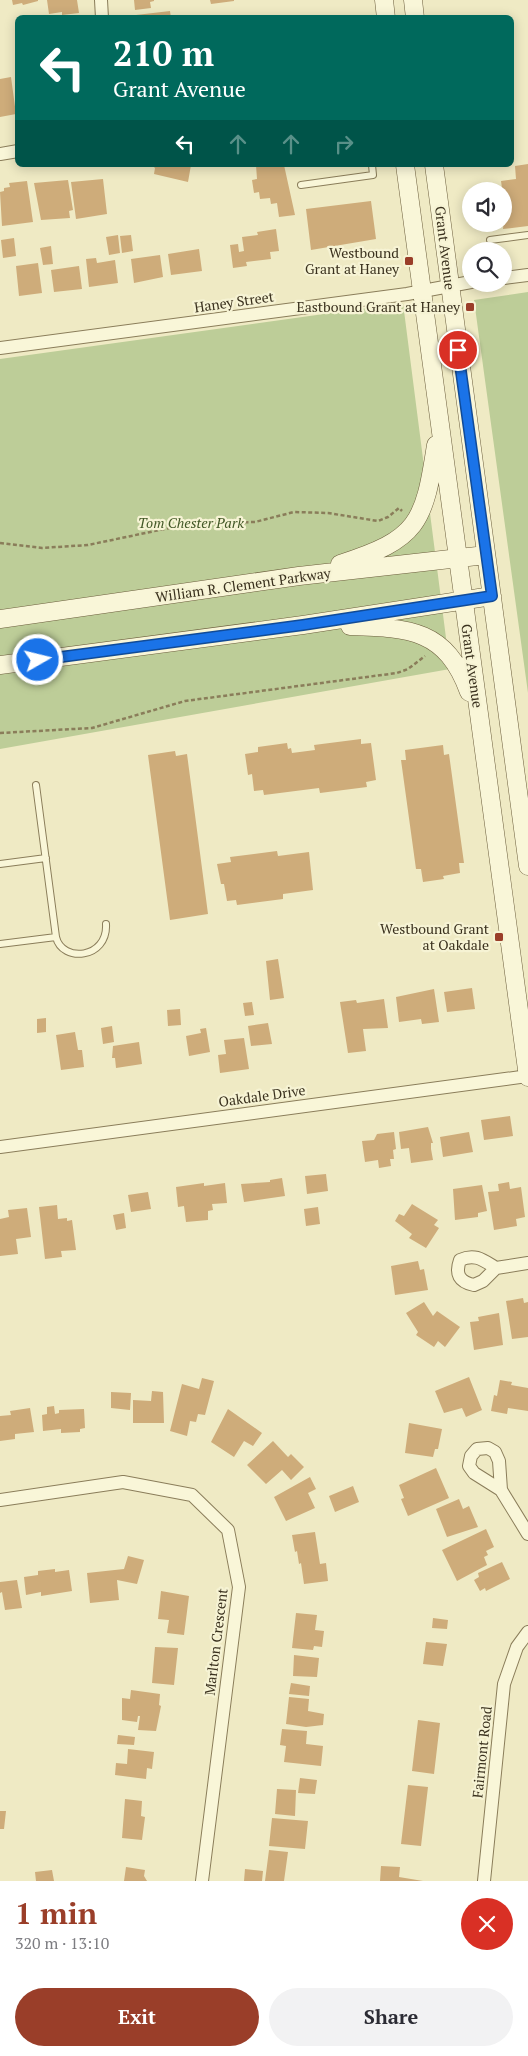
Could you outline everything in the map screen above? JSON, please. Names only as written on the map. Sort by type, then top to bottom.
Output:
[{"type":"main road","points":[[384,0],[386,15]]},
{"type":"main road","points":[[413,0],[415,15]]},
{"type":"main road","name":"Grant Avenue","points":[[405,167],[528,1076]]},
{"type":"main road","name":"Grant Avenue","points":[[434,167],[486,555],[523,788],[528,866]]},
{"type":"main road","points":[[299,576],[370,554],[390,545],[406,533],[424,506],[430,483],[439,422]]},
{"type":"main road","name":"William R. Clement Parkway","points":[[0,619],[299,576],[457,560],[486,555]]},
{"type":"main road","points":[[0,665],[303,625],[492,596]]},
{"type":"main road","points":[[303,625],[397,627],[426,638],[445,650],[454,660],[463,675],[479,718]]},
{"type":"street","points":[[101,0],[102,15]]},
{"type":"street","points":[[0,154],[15,152]]},
{"type":"street","points":[[512,277],[528,275]]},
{"type":"street","name":"Haney Street","points":[[0,348],[421,291],[462,283]]},
{"type":"street","name":"Oakdale Drive","points":[[0,1147],[528,1076]]},
{"type":"street","points":[[496,1268],[528,1263]]},
{"type":"street","name":"Marlton Crescent","points":[[0,1500],[123,1482],[192,1495],[228,1530],[239,1587],[202,1881]]},
{"type":"street","points":[[501,1490],[528,1534]]},
{"type":"street","name":"Fairmont Road","points":[[484,1881],[504,1684],[517,1646],[528,1632]]},
{"type":"lane","points":[[301,186],[373,175],[372,167]]},
{"type":"lane","points":[[490,240],[528,235]]},
{"type":"lane","points":[[36,785],[57,945],[66,952],[78,954],[98,949],[104,941],[106,924]]},
{"type":"lane","points":[[0,864],[46,858]]},
{"type":"lane","points":[[0,944],[56,936]]},
{"type":"path","points":[[0,543],[42,548],[71,547],[106,542],[174,527],[204,523],[255,522],[294,512],[328,513],[378,520],[393,513]]},
{"type":"path","points":[[0,732],[92,728],[186,701],[397,673],[408,669],[423,658]]},
{"type":"green space","points":[[528,292],[528,693],[474,300]]},
{"type":"green space","name":"Tom Chester Park","points":[[403,303],[450,669],[0,749],[0,359]]},
{"type":"building","points":[[12,0],[38,1],[23,5],[22,3],[13,5]]},
{"type":"building","points":[[47,0],[77,0],[79,13],[62,15],[62,12],[49,14]]},
{"type":"building","points":[[134,0],[154,1],[150,2],[151,8],[135,10]]},
{"type":"building","points":[[210,0],[234,0],[234,1],[211,4]]},
{"type":"building","points":[[170,11],[171,15],[136,15]]},
{"type":"building","points":[[11,77],[15,114],[0,117],[0,79]]},
{"type":"building","points":[[528,164],[528,226],[512,228],[512,182],[501,181],[516,179],[515,166]]},
{"type":"building","points":[[191,167],[188,182],[154,174],[155,168]]},
{"type":"building","points":[[256,167],[284,167],[295,215],[279,217],[277,203],[271,204],[270,198],[260,199],[259,192],[254,193],[252,180],[257,179]]},
{"type":"building","points":[[103,179],[107,214],[76,219],[71,182]]},
{"type":"building","points":[[68,180],[73,210],[69,211],[70,218],[41,220],[34,183]]},
{"type":"building","points":[[27,181],[33,222],[2,226],[0,192],[4,191],[4,188],[10,187],[9,183]]},
{"type":"building","points":[[371,201],[376,239],[311,250],[306,209]]},
{"type":"building","points":[[276,229],[279,251],[270,252],[271,259],[246,262],[247,266],[233,268],[230,245],[238,244],[239,252],[244,251],[242,237],[258,235],[257,232]]},
{"type":"building","points":[[118,235],[120,253],[109,255],[106,237]]},
{"type":"building","points":[[131,235],[133,251],[122,253],[120,236]]},
{"type":"building","points":[[14,238],[16,256],[3,258],[1,240]]},
{"type":"building","points":[[51,246],[53,264],[43,265],[40,248]]},
{"type":"building","points":[[199,249],[202,271],[171,275],[168,254]]},
{"type":"building","points":[[160,255],[163,277],[134,283],[131,259]]},
{"type":"building","points":[[96,258],[97,263],[115,260],[118,283],[89,287],[86,259]]},
{"type":"building","points":[[38,263],[42,293],[19,296],[16,266]]},
{"type":"building","points":[[79,266],[82,289],[54,292],[51,270]]},
{"type":"building","points":[[361,739],[361,744],[371,743],[376,780],[366,782],[367,787],[320,793],[319,788],[264,795],[263,790],[254,791],[252,774],[248,775],[245,754],[258,752],[258,747],[287,743],[288,749],[291,748],[292,753],[315,750],[314,745]]},
{"type":"building","points":[[443,745],[444,755],[449,754],[464,863],[459,863],[460,873],[443,876],[444,879],[423,882],[421,869],[416,869],[401,760],[406,760],[405,750]]},
{"type":"building","points":[[175,751],[176,756],[187,754],[208,914],[170,920],[148,755]]},
{"type":"building","points":[[277,851],[278,856],[309,852],[313,890],[283,894],[283,899],[237,905],[236,900],[227,901],[224,884],[221,884],[217,864],[231,862],[230,857]]},
{"type":"building","points":[[278,959],[284,998],[270,1000],[266,961]]},
{"type":"building","points":[[472,988],[475,1009],[447,1012],[444,992]]},
{"type":"building","points":[[434,989],[439,1022],[422,1024],[421,1019],[399,1022],[396,997]]},
{"type":"building","points":[[384,999],[388,1028],[363,1029],[366,1051],[348,1053],[340,1002],[356,1000],[357,1003]]},
{"type":"building","points":[[252,1002],[254,1015],[245,1016],[243,1003]]},
{"type":"building","points":[[180,1009],[181,1025],[168,1026],[167,1010]]},
{"type":"building","points":[[46,1018],[46,1032],[37,1033],[37,1019]]},
{"type":"building","points":[[268,1023],[272,1044],[251,1046],[248,1026]]},
{"type":"building","points":[[112,1026],[114,1042],[103,1044],[101,1028]]},
{"type":"building","points":[[206,1028],[210,1052],[189,1056],[186,1036],[201,1033],[200,1029]]},
{"type":"building","points":[[75,1032],[78,1050],[82,1050],[84,1067],[61,1070],[56,1035]]},
{"type":"building","points":[[244,1038],[249,1069],[220,1073],[218,1055],[226,1054],[224,1040]]},
{"type":"building","points":[[139,1042],[142,1064],[116,1068],[115,1058],[112,1058],[113,1046]]},
{"type":"building","points":[[510,1116],[513,1136],[484,1140],[481,1120]]},
{"type":"building","points":[[428,1127],[433,1143],[431,1143],[431,1149],[433,1160],[411,1163],[409,1148],[401,1149],[399,1132]]},
{"type":"building","points":[[394,1132],[396,1149],[393,1150],[394,1159],[390,1159],[391,1166],[379,1168],[378,1160],[365,1162],[362,1141],[374,1140],[377,1134]]},
{"type":"building","points":[[469,1132],[473,1152],[443,1157],[440,1137]]},
{"type":"building","points":[[326,1174],[328,1191],[307,1194],[305,1176]]},
{"type":"building","points":[[282,1178],[285,1196],[244,1202],[241,1184],[270,1182],[270,1180]]},
{"type":"building","points":[[509,1182],[510,1189],[521,1187],[525,1217],[516,1219],[517,1226],[494,1230],[488,1192],[499,1191],[498,1184]]},
{"type":"building","points":[[204,1183],[204,1186],[225,1183],[227,1203],[212,1204],[213,1210],[208,1211],[208,1220],[186,1222],[184,1206],[178,1207],[176,1187]]},
{"type":"building","points":[[482,1185],[487,1211],[478,1213],[478,1217],[455,1220],[453,1189]]},
{"type":"building","points":[[148,1192],[151,1209],[131,1212],[128,1195]]},
{"type":"building","points":[[412,1204],[438,1220],[434,1225],[439,1228],[426,1248],[409,1238],[412,1234],[395,1221],[399,1214],[404,1216]]},
{"type":"building","points":[[57,1205],[58,1219],[67,1218],[67,1221],[72,1220],[76,1250],[61,1251],[62,1257],[45,1259],[39,1207]]},
{"type":"building","points":[[318,1207],[320,1224],[306,1226],[304,1209]]},
{"type":"building","points":[[27,1208],[31,1237],[16,1239],[18,1254],[0,1256],[0,1219],[9,1217],[8,1210]]},
{"type":"building","points":[[124,1213],[126,1228],[116,1230],[113,1215]]},
{"type":"building","points":[[418,1261],[420,1270],[424,1269],[428,1290],[395,1295],[391,1266]]},
{"type":"building","points":[[523,1298],[524,1303],[528,1302],[528,1337],[512,1339],[506,1301]]},
{"type":"building","points":[[424,1302],[433,1316],[437,1311],[460,1327],[445,1347],[438,1341],[434,1347],[416,1335],[418,1332],[406,1313]]},
{"type":"building","points":[[499,1313],[503,1345],[474,1350],[470,1322],[479,1321],[478,1317]]},
{"type":"building","points":[[469,1377],[482,1410],[466,1417],[462,1408],[444,1413],[435,1391]]},
{"type":"building","points":[[202,1378],[214,1381],[205,1415],[198,1414],[196,1422],[190,1421],[187,1436],[170,1431],[182,1384],[199,1389]]},
{"type":"building","points":[[500,1380],[512,1382],[511,1385],[528,1388],[528,1411],[508,1408],[507,1414],[491,1411],[494,1395],[497,1396]]},
{"type":"building","points":[[152,1391],[163,1392],[164,1423],[133,1423],[133,1400],[151,1401]]},
{"type":"building","points":[[111,1392],[131,1393],[130,1410],[111,1408]]},
{"type":"building","points":[[54,1406],[55,1414],[59,1413],[59,1410],[84,1409],[85,1428],[80,1429],[80,1432],[61,1433],[61,1429],[43,1431],[42,1415],[47,1414],[47,1407]]},
{"type":"building","points":[[30,1408],[34,1432],[15,1434],[15,1439],[0,1441],[0,1416],[11,1415],[10,1411]]},
{"type":"building","points":[[228,1409],[262,1433],[253,1446],[244,1441],[234,1457],[211,1442]]},
{"type":"building","points":[[409,1423],[442,1429],[438,1449],[435,1449],[433,1457],[405,1453]]},
{"type":"building","points":[[273,1441],[288,1457],[291,1454],[304,1467],[291,1480],[282,1470],[266,1484],[247,1465]]},
{"type":"building","points":[[436,1468],[449,1498],[408,1516],[401,1499],[404,1498],[399,1485]]},
{"type":"building","points":[[310,1477],[316,1489],[308,1493],[315,1508],[286,1521],[274,1497]]},
{"type":"building","points":[[353,1486],[359,1502],[335,1512],[329,1496]]},
{"type":"building","points":[[459,1499],[463,1509],[469,1506],[478,1527],[447,1537],[436,1509]]},
{"type":"building","points":[[486,1529],[494,1547],[486,1551],[488,1555],[484,1557],[487,1565],[457,1581],[442,1550]]},
{"type":"building","points":[[315,1532],[320,1564],[326,1563],[328,1581],[304,1584],[301,1563],[299,1564],[297,1551],[295,1552],[292,1535]]},
{"type":"building","points":[[128,1556],[144,1560],[137,1584],[117,1580],[119,1600],[90,1603],[87,1573],[124,1569]]},
{"type":"building","points":[[502,1562],[510,1579],[486,1591],[485,1588],[480,1591],[474,1580],[479,1577],[478,1573]]},
{"type":"building","points":[[55,1569],[55,1572],[69,1570],[72,1591],[41,1596],[41,1592],[26,1595],[24,1577],[38,1575],[38,1571]]},
{"type":"building","points":[[17,1580],[22,1608],[5,1610],[2,1592],[0,1593],[0,1582]]},
{"type":"building","points":[[161,1591],[189,1596],[184,1635],[167,1633],[169,1620],[158,1619]]},
{"type":"building","points":[[296,1613],[317,1615],[315,1630],[324,1631],[322,1647],[314,1646],[313,1650],[292,1648]]},
{"type":"building","points":[[433,1618],[448,1620],[447,1629],[432,1628]]},
{"type":"building","points":[[426,1642],[447,1644],[443,1666],[423,1664]]},
{"type":"building","points":[[155,1647],[178,1648],[174,1685],[152,1683]]},
{"type":"building","points":[[294,1655],[319,1658],[317,1677],[293,1676]]},
{"type":"building","points":[[291,1683],[310,1686],[309,1696],[289,1694]]},
{"type":"building","points":[[131,1690],[160,1694],[159,1705],[161,1706],[156,1731],[138,1730],[140,1716],[138,1716],[137,1722],[122,1720],[122,1698],[130,1699]]},
{"type":"building","points":[[289,1697],[309,1699],[308,1711],[324,1714],[323,1725],[306,1727],[286,1724]]},
{"type":"building","points":[[418,1720],[440,1723],[434,1774],[412,1771]]},
{"type":"building","points":[[282,1729],[307,1731],[306,1744],[323,1746],[321,1766],[284,1762],[286,1746],[280,1745]]},
{"type":"building","points":[[118,1735],[135,1737],[134,1745],[117,1744]]},
{"type":"building","points":[[128,1749],[154,1752],[152,1769],[147,1768],[146,1779],[115,1775],[116,1763],[127,1764]]},
{"type":"building","points":[[300,1778],[317,1780],[315,1794],[298,1793]]},
{"type":"building","points":[[408,1785],[428,1787],[421,1846],[401,1844]]},
{"type":"building","points":[[277,1789],[296,1790],[295,1816],[275,1814]]},
{"type":"building","points":[[125,1799],[142,1801],[141,1816],[145,1817],[142,1840],[122,1838]]},
{"type":"building","points":[[0,1811],[6,1811],[4,1829],[0,1829]]},
{"type":"building","points":[[272,1818],[308,1821],[305,1849],[269,1846]]},
{"type":"building","points":[[269,1850],[288,1852],[284,1881],[265,1881]]},
{"type":"building","points":[[381,1866],[400,1867],[399,1877],[423,1881],[380,1881]]},
{"type":"building","points":[[126,1867],[145,1870],[144,1876],[147,1881],[124,1881]]},
{"type":"building","points":[[245,1869],[263,1871],[262,1881],[244,1881]]},
{"type":"building","points":[[52,1870],[54,1881],[36,1881],[35,1872]]},
{"type":"place","name":"Westbound Grant at Haney","points":[[409,261]]},
{"type":"place","name":"Eastbound Grant at Haney","points":[[470,307]]},
{"type":"place","name":"Westbound Grant at Oakdale","points":[[499,937]]},
{"type":"route","points":[[38,660],[303,625],[492,596],[458,350]]}]
